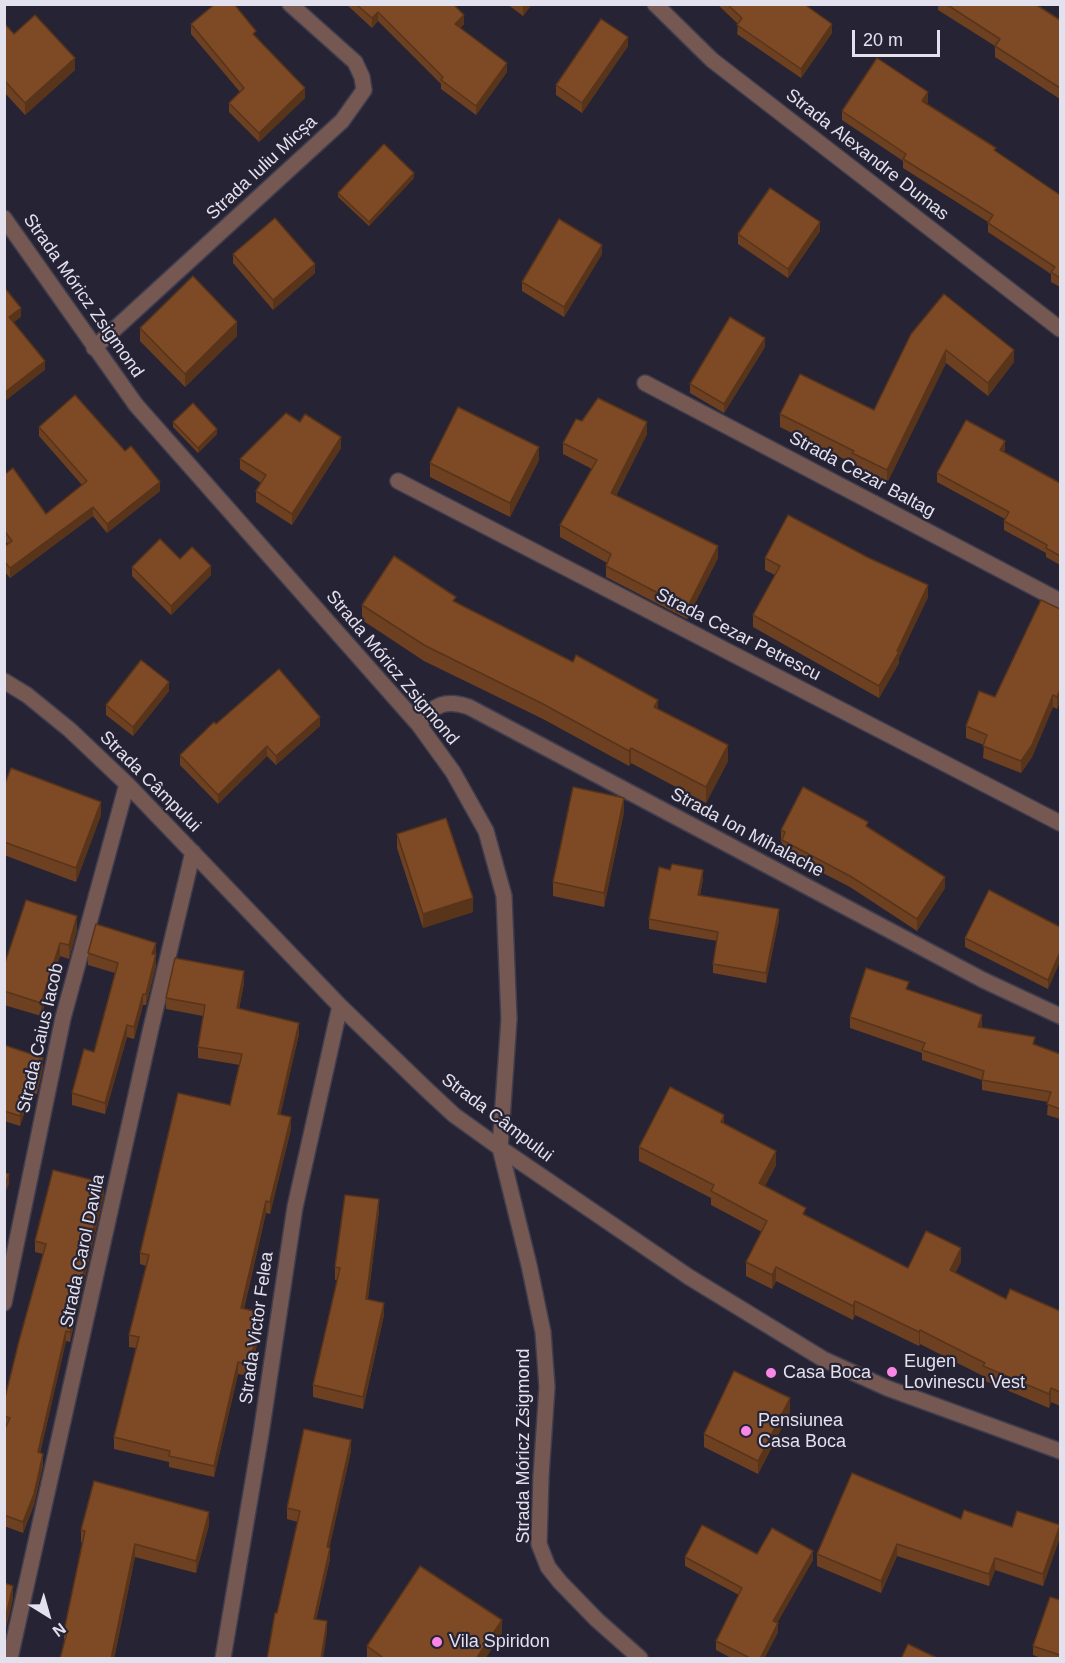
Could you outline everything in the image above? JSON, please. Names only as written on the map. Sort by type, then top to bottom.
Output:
[{"type":"street","name":"Strada Iuliu Micșa","points":[[94,348],[342,121],[364,90],[362,76],[355,62],[290,4]]},
{"type":"street","name":"Strada Alexandre Dumas","points":[[655,4],[712,60],[1060,329]]},
{"type":"street","name":"Strada Móricz Zsigmond","points":[[4,218],[136,405],[419,725],[453,772],[486,831],[504,896],[509,1019],[500,1148],[530,1265],[543,1332],[547,1387],[539,1544],[548,1567],[560,1581],[597,1620],[640,1659]]},
{"type":"street","name":"Strada Cezar Baltag","points":[[645,383],[1060,601]]},
{"type":"street","name":"Strada Cezar Petrescu","points":[[398,481],[1060,823]]},
{"type":"street","name":"Strada Câmpului","points":[[4,681],[27,695],[70,730],[127,784],[340,1006],[454,1114],[500,1148],[689,1277],[824,1359],[887,1388],[1060,1451]]},
{"type":"street","name":"Strada Ion Mihalache","points":[[419,725],[426,714],[437,707],[454,702],[470,707],[983,980],[1060,1016]]},
{"type":"street","name":"Strada Caius Iacob","points":[[4,1303],[63,1018],[127,784]]},
{"type":"street","name":"Strada Carol Davila","points":[[10,1659],[193,852]]},
{"type":"street","name":"Strada Victor Felea","points":[[223,1659],[295,1207],[340,1006]]},
{"type":"building","points":[[215,4],[234,4],[256,31],[253,34],[305,88],[259,133],[229,103],[244,88],[191,24]]},
{"type":"building","points":[[356,4],[453,4],[464,15],[455,24],[507,63],[476,106],[441,80],[443,77],[378,12],[372,18]]},
{"type":"building","points":[[727,4],[804,4],[832,24],[801,69],[737,25],[742,18]]},
{"type":"building","points":[[946,4],[1035,4],[1060,20],[1060,88],[995,46],[1000,39]]},
{"type":"building","points":[[35,15],[75,58],[25,103],[4,80],[4,23],[14,34]]},
{"type":"building","points":[[601,19],[628,37],[582,103],[556,85]]},
{"type":"building","points":[[877,58],[928,92],[922,101],[996,148],[994,150],[1060,195],[1060,278],[1051,272],[1055,267],[988,223],[993,215],[903,159],[906,154],[842,111]]},
{"type":"building","points":[[384,144],[414,173],[369,222],[338,193]]},
{"type":"building","points":[[770,188],[820,222],[788,269],[738,234]]},
{"type":"building","points":[[275,218],[315,264],[273,300],[233,254]]},
{"type":"building","points":[[559,219],[602,245],[564,307],[522,282]]},
{"type":"building","points":[[193,276],[237,322],[185,374],[140,328]]},
{"type":"building","points":[[4,287],[21,308],[9,317],[45,361],[4,393]]},
{"type":"building","points":[[944,294],[1014,350],[988,383],[946,350],[887,470],[780,414],[800,374],[874,410],[911,334]]},
{"type":"building","points":[[730,317],[765,338],[724,404],[690,384]]},
{"type":"building","points":[[75,395],[125,451],[131,446],[160,482],[107,524],[93,507],[10,568],[4,561],[4,547],[12,541],[4,530],[4,475],[13,468],[46,514],[87,481],[39,427]]},
{"type":"building","points":[[598,398],[647,422],[611,493],[718,546],[687,608],[606,566],[611,554],[560,525],[597,460],[563,443],[576,419],[582,421]]},
{"type":"building","points":[[193,403],[217,429],[198,448],[173,422]]},
{"type":"building","points":[[458,407],[539,447],[510,503],[430,463]]},
{"type":"building","points":[[286,413],[300,422],[305,414],[341,437],[292,514],[256,491],[266,475],[240,459]]},
{"type":"building","points":[[966,420],[1005,441],[1000,450],[1060,483],[1060,556],[1046,548],[1047,545],[1004,521],[1009,512],[937,473]]},
{"type":"building","points":[[788,515],[869,558],[928,585],[897,651],[899,652],[879,686],[753,615],[780,566],[765,558]]},
{"type":"building","points":[[160,539],[180,559],[192,547],[211,566],[171,606],[132,567]]},
{"type":"building","points":[[394,556],[456,597],[453,601],[573,662],[576,655],[658,700],[654,707],[728,745],[706,787],[631,748],[629,751],[543,704],[424,645],[362,605]]},
{"type":"building","points":[[1041,600],[1060,609],[1060,690],[1057,697],[1053,695],[1032,745],[1021,761],[983,746],[987,735],[966,726],[979,691],[995,697]]},
{"type":"building","points":[[141,660],[169,682],[133,727],[106,705]]},
{"type":"building","points":[[279,669],[320,717],[276,756],[267,746],[218,795],[180,755],[214,722],[216,724]]},
{"type":"building","points":[[11,768],[101,802],[76,868],[4,842],[4,786]]},
{"type":"building","points":[[573,787],[624,798],[604,893],[553,882]]},
{"type":"building","points":[[803,787],[868,822],[866,826],[945,877],[917,919],[850,876],[782,840],[785,832],[781,830]]},
{"type":"building","points":[[446,818],[473,898],[423,914],[397,834]]},
{"type":"building","points":[[672,864],[703,870],[698,895],[779,909],[766,973],[713,964],[718,932],[649,919],[659,867],[670,870]]},
{"type":"building","points":[[989,890],[1060,927],[1060,952],[1048,980],[965,938]]},
{"type":"building","points":[[26,900],[77,916],[69,945],[60,943],[41,1003],[4,991],[4,966]]},
{"type":"building","points":[[96,924],[156,943],[152,954],[156,954],[146,994],[143,994],[134,1027],[127,1025],[105,1103],[72,1093],[84,1049],[94,1052],[118,963],[88,953]]},
{"type":"building","points":[[175,958],[244,971],[237,1008],[299,1023],[278,1114],[291,1117],[270,1202],[266,1201],[241,1308],[262,1313],[249,1365],[238,1362],[214,1466],[169,1456],[170,1451],[114,1437],[139,1337],[129,1335],[149,1255],[140,1253],[178,1093],[230,1105],[242,1054],[198,1047],[205,1005],[166,998]]},
{"type":"building","points":[[866,968],[909,982],[906,989],[982,1015],[978,1027],[1035,1037],[1033,1044],[1060,1054],[1060,1109],[1047,1104],[1051,1092],[982,1080],[984,1071],[922,1050],[925,1043],[850,1017]]},
{"type":"building","points":[[4,1045],[43,1058],[37,1085],[31,1083],[20,1116],[4,1111]]},
{"type":"building","points":[[670,1087],[724,1115],[721,1122],[776,1151],[759,1183],[806,1208],[803,1214],[908,1268],[926,1231],[961,1248],[950,1270],[1006,1299],[1010,1289],[1060,1311],[1060,1392],[1051,1388],[1049,1394],[983,1366],[985,1363],[920,1330],[919,1332],[855,1301],[853,1306],[776,1267],[772,1275],[746,1262],[767,1221],[711,1191],[714,1185],[639,1147]]},
{"type":"building","points":[[53,1170],[104,1183],[70,1332],[66,1331],[38,1452],[43,1454],[34,1494],[23,1522],[4,1515],[4,1431],[10,1418],[4,1416],[4,1402],[46,1244],[35,1241]]},
{"type":"building","points":[[4,1173],[9,1174],[4,1186]]},
{"type":"building","points":[[345,1195],[379,1199],[366,1299],[384,1303],[363,1397],[313,1385],[340,1268],[335,1267]]},
{"type":"building","points":[[734,1371],[790,1398],[758,1461],[704,1434]]},
{"type":"building","points":[[304,1429],[351,1440],[327,1547],[330,1548],[314,1619],[327,1621],[321,1659],[267,1659],[275,1613],[277,1613],[300,1511],[287,1508]]},
{"type":"building","points":[[852,1473],[961,1519],[964,1510],[1012,1527],[1017,1511],[1060,1525],[1043,1574],[995,1558],[989,1574],[897,1544],[881,1581],[817,1554]]},
{"type":"building","points":[[94,1481],[209,1512],[196,1561],[135,1544],[111,1659],[60,1659],[85,1531],[81,1530]]},
{"type":"building","points":[[702,1525],[757,1554],[772,1528],[813,1551],[773,1621],[778,1623],[760,1659],[752,1659],[716,1641],[742,1588],[685,1557]]},
{"type":"building","points":[[420,1566],[502,1620],[476,1659],[385,1659],[367,1646]]},
{"type":"building","points":[[4,1583],[13,1586],[4,1624]]},
{"type":"building","points":[[1050,1597],[1060,1600],[1060,1655],[1033,1646]]},
{"type":"building","points":[[908,1644],[939,1659],[901,1659]]},
{"type":"place","name":"Eugen Lovinescu Vest","points":[[892,1372]]},
{"type":"place","name":"Casa Boca","points":[[771,1373]]},
{"type":"place","name":"Pensiunea Casa Boca","points":[[746,1431]]},
{"type":"place","name":"Vila Spiridon","points":[[437,1642]]}]
